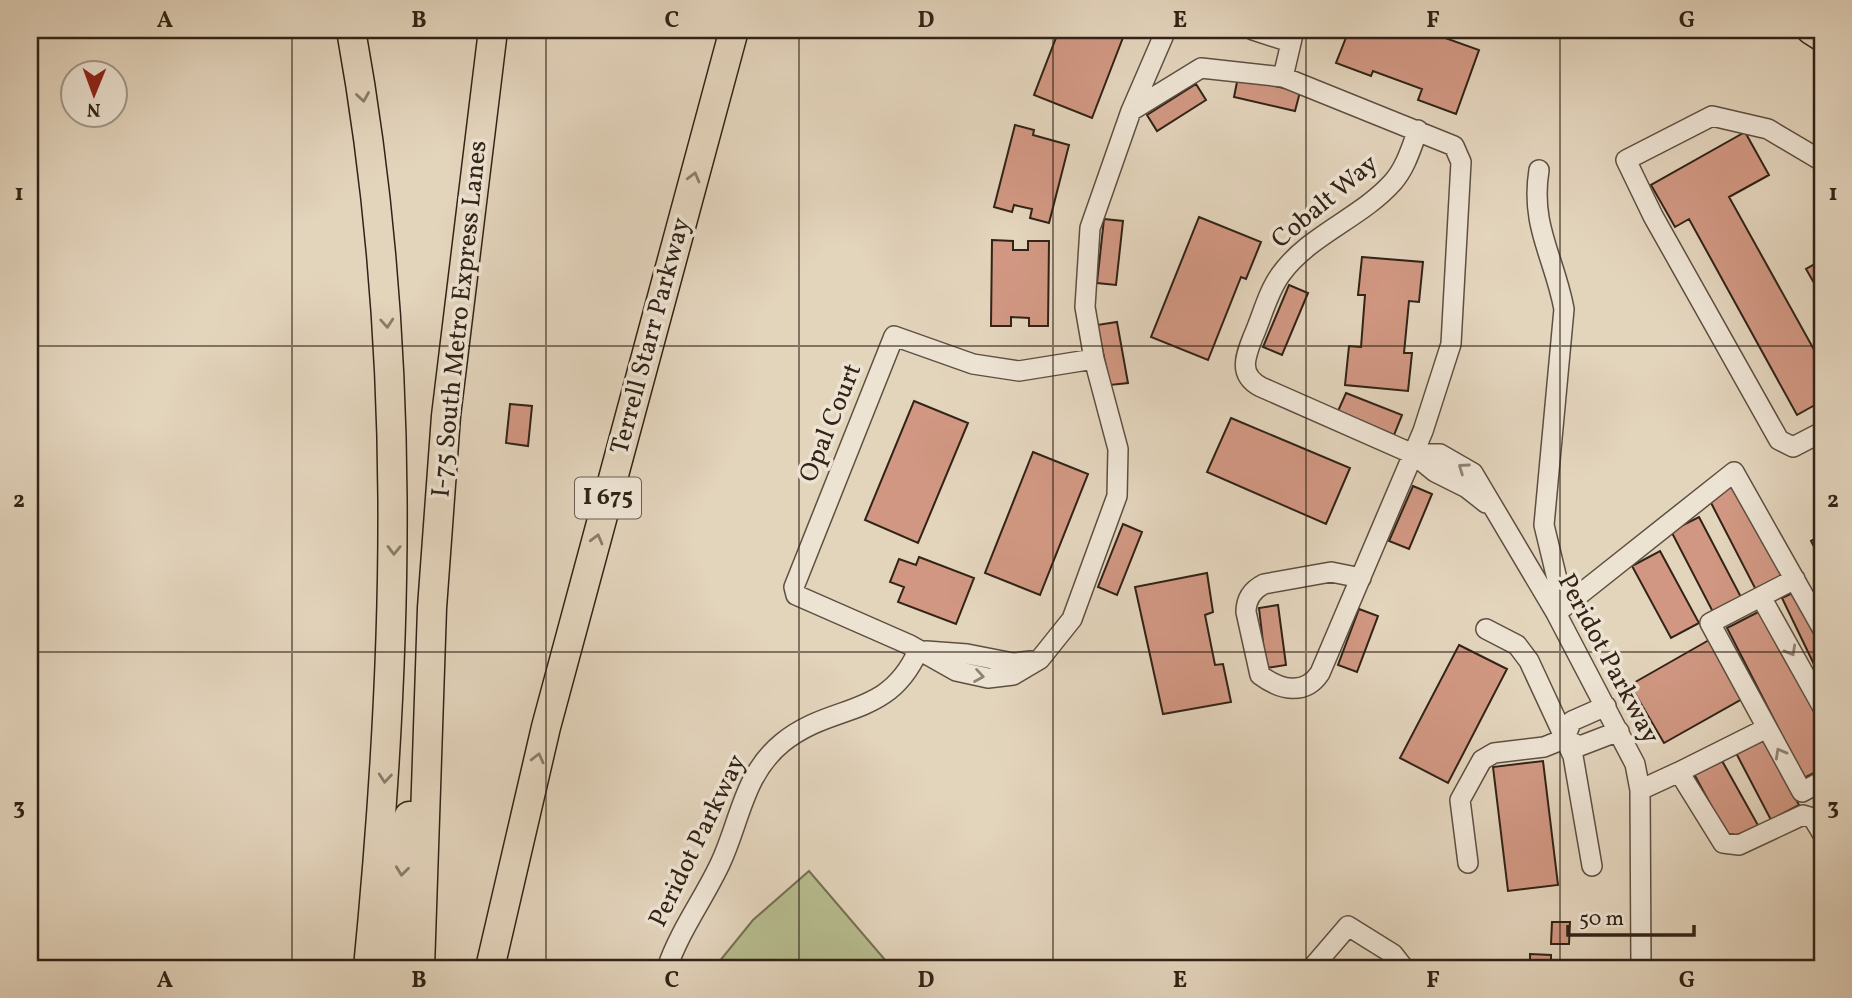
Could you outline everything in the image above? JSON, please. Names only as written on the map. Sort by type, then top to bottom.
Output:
[{"type":"highway","points":[[351,30],[378,211],[390,357],[395,491],[393,636],[386,768],[368,968]]},
{"type":"highway","name":"I-75 South Metro Express Lanes","points":[[432,608],[446,416],[493,30]]},
{"type":"highway","name":"Terrell Starr Parkway","points":[[490,968],[526,807],[734,30]]},
{"type":"highway","points":[[1811,30],[1822,37]]},
{"type":"highway","points":[[391,968],[432,608]]},
{"type":"highway","points":[[420,968],[432,608]]},
{"type":"highway","points":[[505,968],[526,807]]},
{"type":"street","points":[[918,651],[956,671],[988,678],[1013,675],[1040,659],[1072,619],[1118,496],[1118,449],[1094,359],[1085,307],[1090,228],[1131,111],[1166,30]]},
{"type":"street","points":[[1253,30],[1292,36],[1283,76]]},
{"type":"street","points":[[1131,111],[1201,68],[1283,76],[1454,146],[1461,162],[1451,344],[1413,454],[1361,578],[1311,685],[1295,689],[1260,675],[1246,612],[1247,601],[1255,590],[1264,584],[1325,573],[1343,573],[1361,578]]},
{"type":"street","points":[[1822,161],[1768,129],[1712,116],[1626,160],[1653,216],[1779,440],[1793,447],[1822,432]]},
{"type":"street","name":"Cobalt Way","points":[[1413,454],[1254,384],[1246,374],[1245,364],[1280,276],[1298,257],[1392,183],[1405,164],[1418,130]]},
{"type":"street","points":[[1539,170],[1535,199],[1542,236],[1558,275],[1564,309],[1544,525],[1563,607],[1734,471],[1822,628]]},
{"type":"street","name":"Opal Court","points":[[918,651],[796,595],[794,587],[894,336],[972,364],[1019,371],[1094,359]]},
{"type":"street","name":"Peridot Parkway","points":[[1413,454],[1440,454],[1469,469],[1563,607],[1606,706],[1635,764],[1640,790],[1641,968]]},
{"type":"street","points":[[1795,579],[1710,623],[1802,792],[1803,815]]},
{"type":"street","points":[[1761,597],[1822,706]]},
{"type":"street","points":[[1486,629],[1517,645],[1529,661],[1564,739],[1578,773],[1592,866]]},
{"type":"street","name":"Peridot Parkway","points":[[667,968],[683,929],[722,861],[747,789],[766,760],[783,742],[803,729],[878,700],[901,678],[918,651]]},
{"type":"street","points":[[1468,863],[1460,800],[1482,760],[1494,753],[1544,747],[1564,739],[1572,722],[1606,706]]},
{"type":"street","points":[[1640,790],[1767,728]]},
{"type":"street","points":[[1564,739],[1580,746],[1619,731]]},
{"type":"street","points":[[1679,772],[1723,843],[1739,845],[1803,815],[1813,818],[1822,833]]},
{"type":"street","points":[[1802,792],[1822,781]]},
{"type":"street","points":[[1312,968],[1348,926],[1393,954],[1404,968]]},
{"type":"green space","points":[[809,871],[892,968],[714,968],[753,920]]},
{"type":"building","points":[[1059,30],[1132,30],[1130,37],[1124,35],[1092,118],[1034,95]]},
{"type":"building","points":[[1307,30],[1328,30],[1327,36]]},
{"type":"building","points":[[1349,30],[1423,30],[1479,50],[1456,114],[1418,100],[1422,89],[1373,71],[1371,76],[1336,63]]},
{"type":"building","points":[[1238,77],[1300,92],[1295,111],[1234,97]]},
{"type":"building","points":[[1196,84],[1206,100],[1157,131],[1147,115]]},
{"type":"building","points":[[1015,125],[1034,130],[1033,135],[1069,145],[1049,223],[1030,218],[1032,209],[1014,205],[1012,212],[994,207]]},
{"type":"building","points":[[1745,132],[1769,175],[1729,197],[1822,364],[1822,401],[1797,415],[1689,219],[1675,227],[1651,185]]},
{"type":"building","points":[[1199,217],[1261,242],[1246,279],[1241,277],[1208,360],[1151,337]]},
{"type":"building","points":[[1104,219],[1123,221],[1116,285],[1097,283]]},
{"type":"building","points":[[992,240],[1013,241],[1013,250],[1028,250],[1028,241],[1049,241],[1048,326],[1029,326],[1029,318],[1011,317],[1011,326],[991,326]]},
{"type":"building","points":[[1362,257],[1423,262],[1419,302],[1409,301],[1404,353],[1412,353],[1408,391],[1345,385],[1349,346],[1361,347],[1365,295],[1358,295]]},
{"type":"building","points":[[1822,260],[1822,297],[1806,269]]},
{"type":"building","points":[[1289,285],[1308,293],[1282,355],[1263,347]]},
{"type":"building","points":[[1117,322],[1128,383],[1110,385],[1097,325]]},
{"type":"building","points":[[1346,393],[1402,415],[1394,435],[1338,411]]},
{"type":"building","points":[[914,401],[968,423],[918,543],[865,520]]},
{"type":"building","points":[[510,404],[532,406],[528,446],[506,443]]},
{"type":"building","points":[[1231,418],[1350,468],[1326,524],[1207,472]]},
{"type":"building","points":[[1033,452],[1088,474],[1040,595],[985,573]]},
{"type":"building","points":[[1736,483],[1784,576],[1756,590],[1708,497]]},
{"type":"building","points":[[1413,486],[1432,494],[1409,549],[1389,541]]},
{"type":"building","points":[[1699,517],[1742,599],[1714,614],[1671,531]]},
{"type":"building","points":[[1123,524],[1142,532],[1117,595],[1098,587]]},
{"type":"building","points":[[1822,535],[1822,562],[1811,541]]},
{"type":"building","points":[[1660,551],[1699,623],[1671,638],[1632,566]]},
{"type":"building","points":[[919,557],[974,578],[956,624],[898,602],[904,587],[890,582],[899,559],[916,565]]},
{"type":"building","points":[[1207,573],[1213,612],[1205,615],[1215,665],[1223,664],[1231,702],[1163,714],[1135,587]]},
{"type":"building","points":[[1799,590],[1822,637],[1822,681],[1782,598]]},
{"type":"building","points":[[1278,605],[1286,665],[1266,668],[1259,608]]},
{"type":"building","points":[[1359,609],[1378,616],[1357,672],[1338,665]]},
{"type":"building","points":[[1764,609],[1822,720],[1822,769],[1804,778],[1727,628]]},
{"type":"building","points":[[1709,640],[1742,699],[1664,743],[1630,685]]},
{"type":"building","points":[[1459,645],[1507,669],[1448,783],[1400,758]]},
{"type":"building","points":[[1763,736],[1799,805],[1771,820],[1735,751]]},
{"type":"building","points":[[1721,759],[1759,827],[1731,842],[1694,774]]},
{"type":"building","points":[[1543,761],[1558,885],[1508,891],[1493,767]]},
{"type":"building","points":[[1552,922],[1570,922],[1569,944],[1551,944]]},
{"type":"building","points":[[1530,954],[1551,955],[1551,968],[1505,968],[1530,967]]}]
